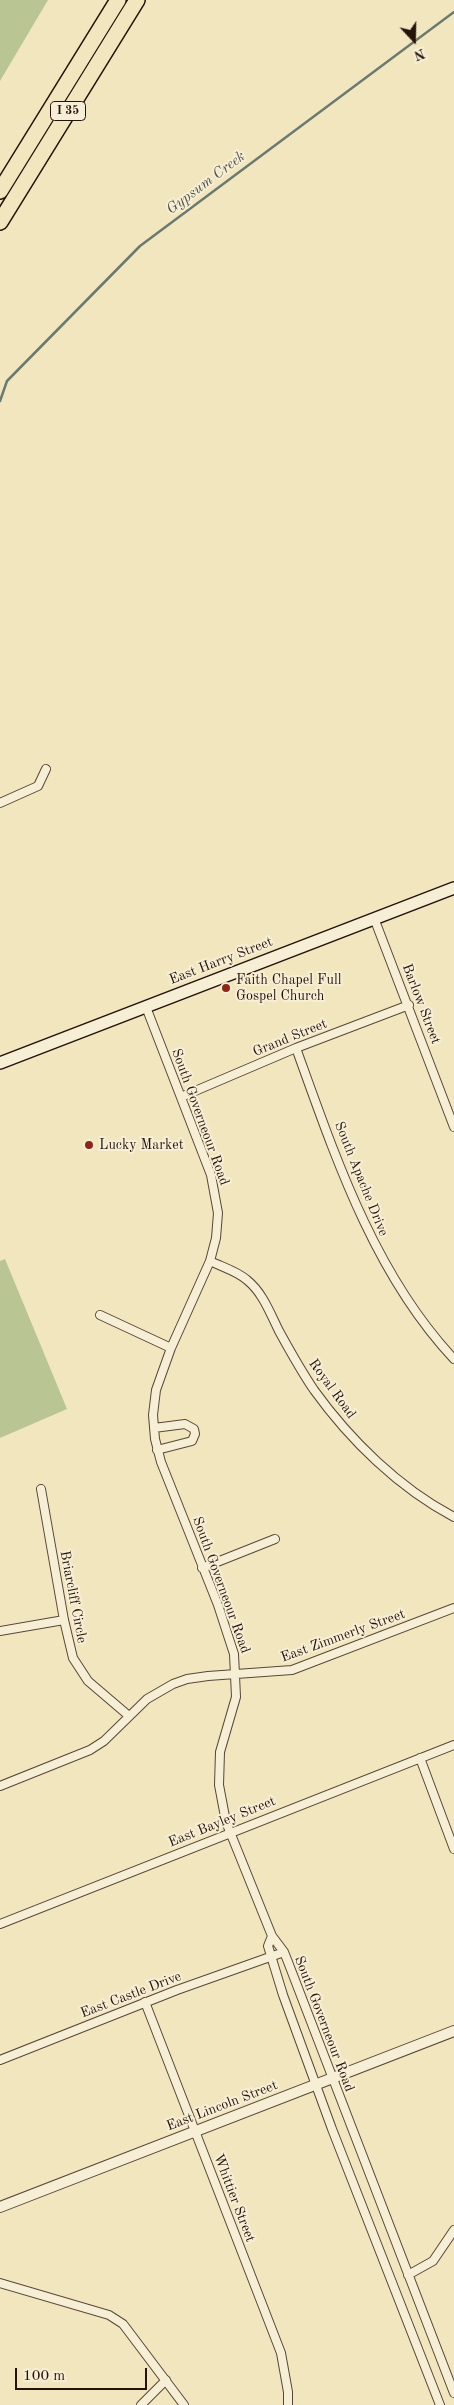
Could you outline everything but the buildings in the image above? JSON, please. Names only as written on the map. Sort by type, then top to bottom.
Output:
[{"type":"highway","name":"I 35","points":[[0,191],[118,0]]},
{"type":"highway","name":"I 35","points":[[0,222],[137,0]]},
{"type":"main road","name":"East Harry Street","points":[[0,1063],[454,888]]},
{"type":"street","points":[[2,802],[38,786],[46,770]]},
{"type":"street","name":"Barlow Street","points":[[374,918],[409,1005],[454,1127]]},
{"type":"street","name":"Grand Street","points":[[181,1097],[296,1048],[409,1005]]},
{"type":"street","name":"South Governeour Road","points":[[146,1007],[211,1175],[217,1199],[217,1226],[210,1261],[171,1348],[156,1390],[154,1428],[158,1450],[231,1642],[237,1675],[234,1706],[224,1737],[219,1764],[220,1798],[230,1832],[272,1936],[284,1952],[331,2079],[454,2393]]},
{"type":"street","name":"South Apache Drive","points":[[296,1048],[372,1241],[416,1311],[454,1359]]},
{"type":"street","name":"Royal Road","points":[[210,1261],[241,1275],[257,1289],[289,1350],[313,1388],[332,1414],[360,1444],[427,1501],[454,1517]]},
{"type":"street","points":[[100,1315],[171,1348]]},
{"type":"street","points":[[154,1428],[185,1424],[194,1429],[192,1441],[158,1450]]},
{"type":"street","name":"Briarcliff Circle","points":[[41,1489],[69,1646],[80,1671],[102,1694],[129,1716]]},
{"type":"street","points":[[202,1568],[275,1539]]},
{"type":"street","name":"East Zimmerly Street","points":[[0,1786],[90,1750],[104,1741],[148,1699],[173,1684],[194,1678],[292,1670],[454,1608]]},
{"type":"street","points":[[0,1631],[64,1620]]},
{"type":"street","name":"East Bayley Street","points":[[0,1924],[454,1745]]},
{"type":"street","points":[[420,1758],[454,1849]]},
{"type":"street","points":[[271,1956],[268,1946],[272,1936]]},
{"type":"street","name":"East Castle Drive","points":[[0,2060],[145,2002],[284,1952]]},
{"type":"street","name":"South Governeour Road","points":[[271,1956],[283,1995],[332,2129],[440,2405]]},
{"type":"street","name":"Whittier Street","points":[[145,2002],[281,2353],[288,2392],[288,2405]]},
{"type":"street","name":"East Lincoln Street","points":[[0,2207],[454,2031]]},
{"type":"street","points":[[408,2275],[433,2261],[454,2230]]},
{"type":"street","points":[[0,2283],[109,2315],[123,2324],[184,2405]]},
{"type":"street","points":[[141,2405],[166,2380]]},
{"type":"green space","points":[[0,0],[48,0],[0,81]]},
{"type":"green space","points":[[5,1259],[67,1409],[0,1438],[0,1261]]},
{"type":"waterway","name":"Gypsum Creek","points":[[0,401],[7,381],[140,246],[454,12]]},
{"type":"place","name":"Faith Chapel Full Gospel Church","points":[[226,988]]},
{"type":"place","name":"Lucky Market","points":[[89,1145]]}]
